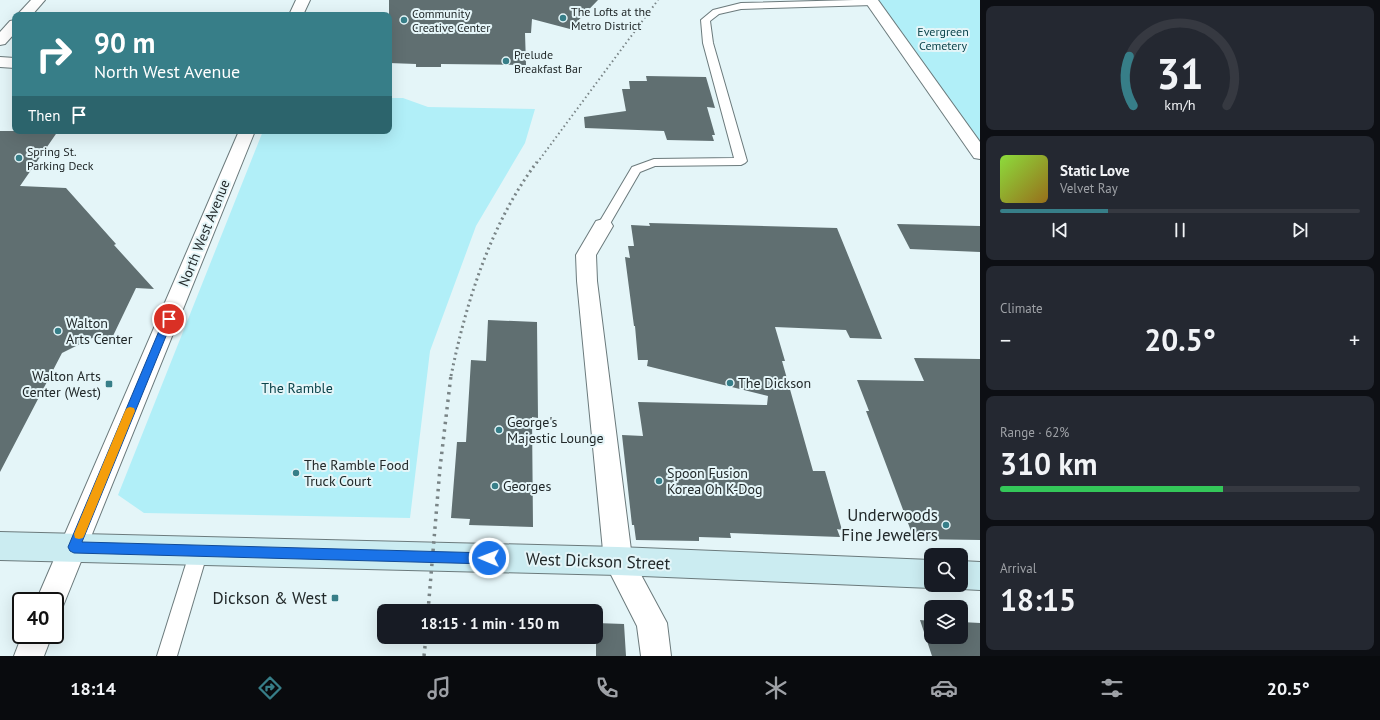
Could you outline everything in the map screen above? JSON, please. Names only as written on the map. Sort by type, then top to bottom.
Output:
[{"type":"street","points":[[27,12],[38,0]]},
{"type":"street","points":[[297,12],[302,0]]},
{"type":"street","points":[[872,1],[980,154]]},
{"type":"street","points":[[0,40],[12,27]]},
{"type":"street","points":[[0,62],[12,63]]},
{"type":"street","name":"North West Avenue","points":[[56,592],[246,134]]},
{"type":"street","points":[[603,226],[586,255],[618,561],[652,623],[656,656]]},
{"type":"street","name":"West Dickson Street","points":[[0,546],[618,561],[924,574]]},
{"type":"street","points":[[968,575],[980,576]]},
{"type":"street","points":[[29,656],[34,644]]},
{"type":"lane","points":[[603,226],[636,170],[654,163],[741,162],[708,43],[705,20],[716,12],[741,6],[872,1]]},
{"type":"lane","points":[[167,656],[199,551]]},
{"type":"green space","name":"Evergreen Cemetery","points":[[871,0],[980,0],[980,154]]},
{"type":"green space","name":"The Ramble","points":[[392,98],[403,98],[428,107],[535,109],[525,143],[476,226],[430,351],[410,518],[144,513],[118,495],[262,134],[392,134]]},
{"type":"building","points":[[389,0],[598,0],[570,29],[532,19],[531,33],[525,33],[526,65],[441,64],[441,67],[416,67],[416,64],[392,63],[392,12],[389,12]]},
{"type":"building","points":[[646,76],[706,77],[715,108],[707,107],[715,135],[712,135],[714,141],[667,140],[664,131],[585,128],[584,117],[626,111],[622,89],[630,89],[629,81],[647,81]]},
{"type":"building","name":"Walton Arts Center","points":[[0,131],[12,131],[12,134],[56,134],[20,186],[66,188],[116,244],[114,245],[154,289],[136,288],[112,338],[92,338],[62,353],[0,472]]},
{"type":"building","name":"The Dickson","points":[[649,223],[837,228],[882,339],[850,338],[846,330],[775,327],[785,361],[782,361],[813,471],[825,471],[842,530],[837,529],[840,537],[730,533],[731,538],[699,537],[699,541],[636,540],[634,525],[632,525],[622,435],[643,436],[638,402],[767,405],[768,396],[647,366],[648,360],[638,360],[635,326],[625,257],[630,258],[628,246],[634,246],[631,225],[650,226]]},
{"type":"building","points":[[897,224],[980,226],[980,252],[910,249]]},
{"type":"building","name":"George's Majestic Lounge","points":[[488,320],[537,322],[538,418],[532,417],[533,527],[469,525],[470,519],[451,518],[457,442],[466,442],[471,360],[486,361]]},
{"type":"building","points":[[914,358],[980,359],[980,540],[914,539],[866,411],[869,411],[857,380],[924,381]]},
{"type":"building","points":[[920,620],[924,620],[924,632]]},
{"type":"building","points":[[968,622],[980,623],[980,656],[932,656],[928,644],[968,644]]},
{"type":"building","points":[[603,623],[624,624],[626,656],[596,656],[596,644],[603,644]]},
{"type":"railway","points":[[537,163],[658,0]]},
{"type":"railway","points":[[451,376],[464,320],[482,264],[506,211],[537,162]]},
{"type":"railway","points":[[429,604],[440,468],[451,375]]},
{"type":"railway","points":[[424,656],[425,644]]},
{"type":"slow traffic","points":[[79,534],[130,411]]},
{"type":"place","name":"The Lofts at the Metro District","points":[[563,18]]},
{"type":"place","name":"Community Creative Center","points":[[404,20]]},
{"type":"place","name":"Prelude Breakfast Bar","points":[[506,61]]},
{"type":"place","name":"Spring St. Parking Deck","points":[[19,158]]},
{"type":"place","name":"Walton Arts Center","points":[[58,331]]},
{"type":"place","name":"The Dickson","points":[[730,383]]},
{"type":"place","name":"Walton Arts Center (West)","points":[[109,384]]},
{"type":"place","name":"George's Majestic Lounge","points":[[499,430]]},
{"type":"place","name":"The Ramble Food Truck Court","points":[[296,473]]},
{"type":"place","name":"Spoon Fusion Korea Oh K-Dog","points":[[659,481]]},
{"type":"place","name":"Georges","points":[[495,486]]},
{"type":"place","name":"Underwoods Fine Jewelers","points":[[946,525]]},
{"type":"place","name":"Dickson & West","points":[[335,598]]},
{"type":"route","points":[[169,319],[74,547],[433,558],[489,558]]}]
